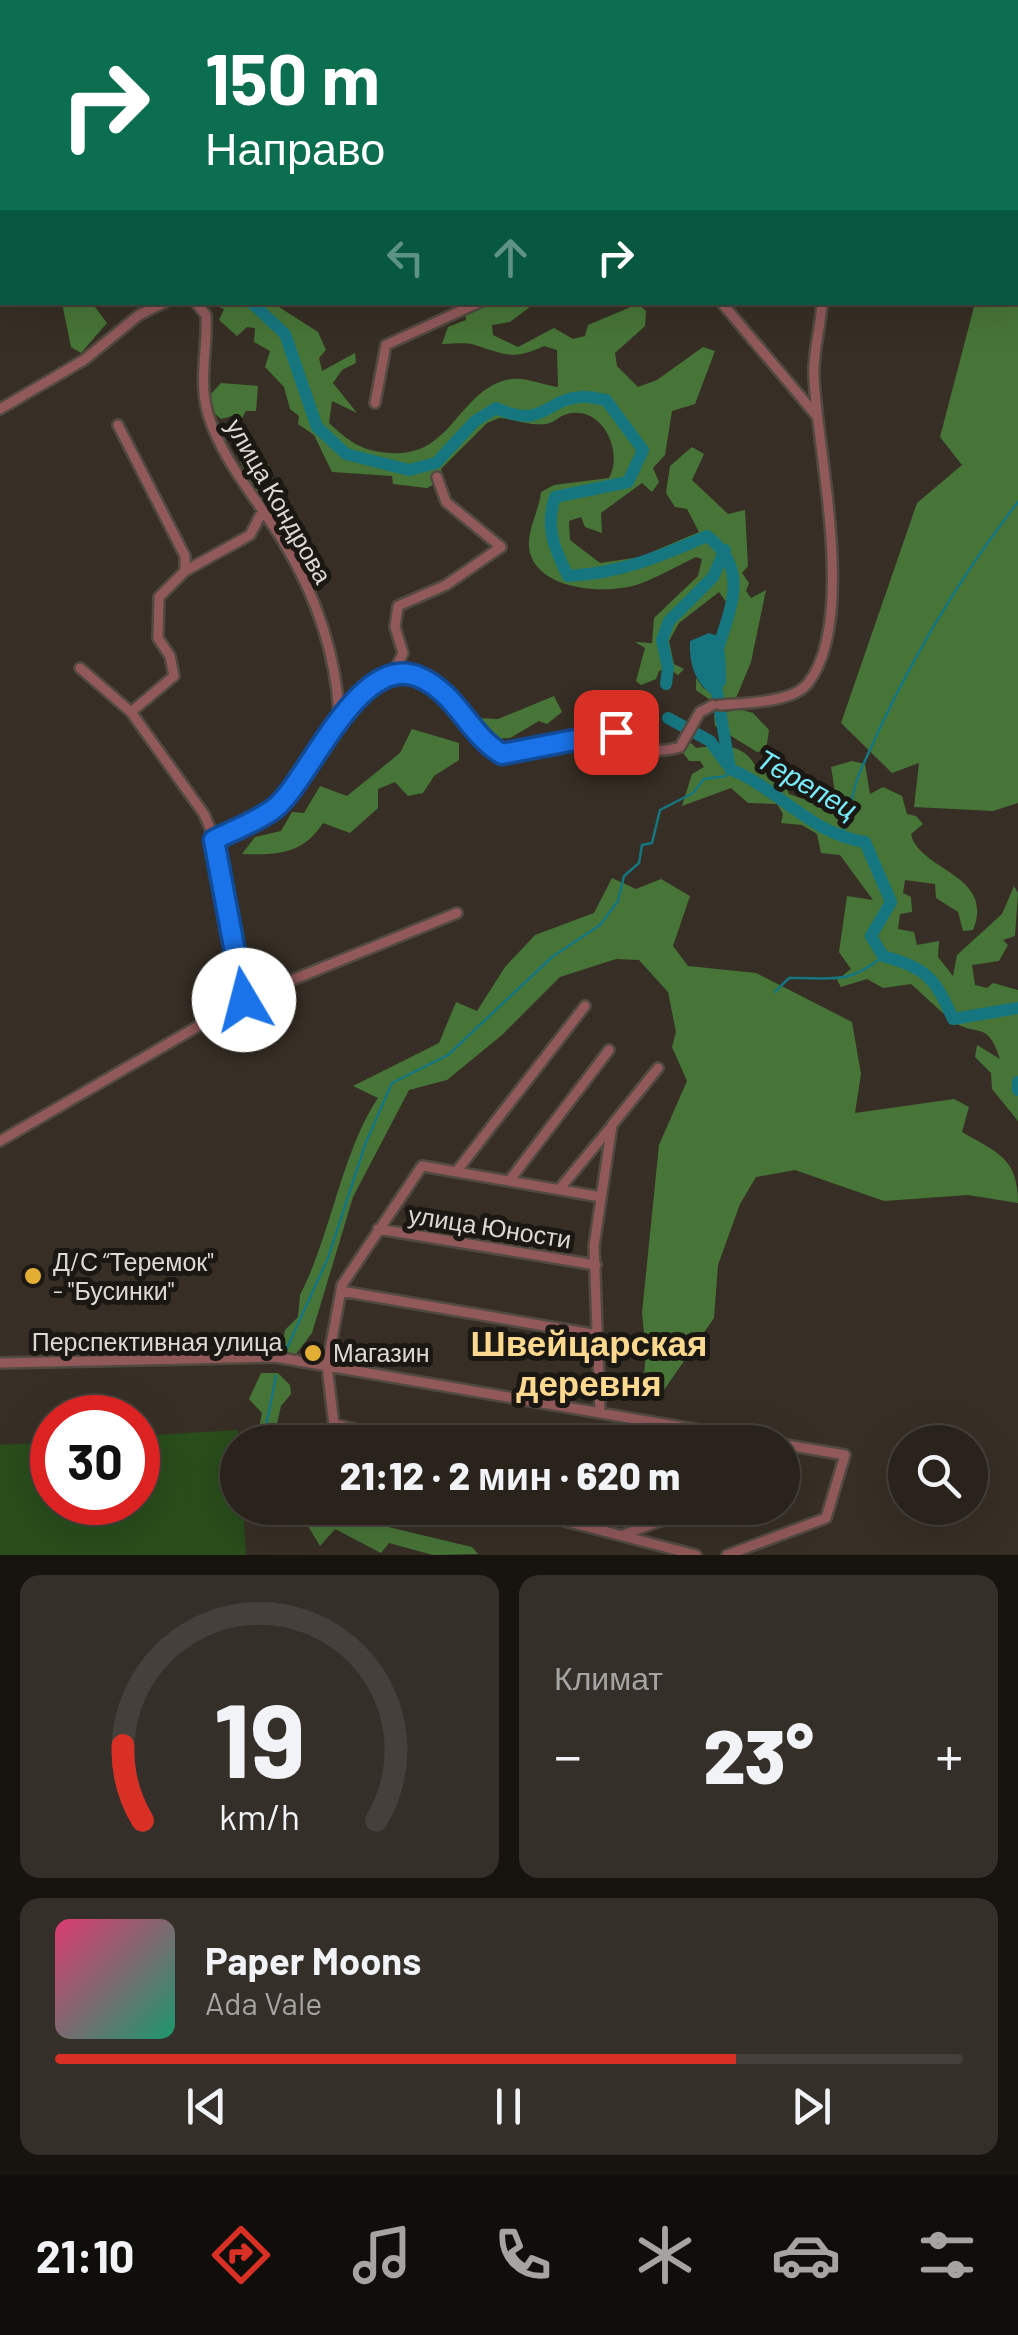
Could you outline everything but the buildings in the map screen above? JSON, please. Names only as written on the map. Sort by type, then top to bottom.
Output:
[{"type":"street","points":[[0,409],[84,360],[139,315],[159,305]]},
{"type":"street","name":"улица Кондрова","points":[[196,305],[206,315],[202,367],[210,420],[260,514],[282,540],[319,612],[332,650],[339,715]]},
{"type":"street","points":[[375,402],[386,346],[474,305]]},
{"type":"street","points":[[724,305],[818,417]]},
{"type":"street","points":[[392,676],[416,676],[450,696],[480,741],[502,754],[616,732],[637,749],[660,753],[680,747],[700,712],[716,705],[792,694],[807,685],[824,653],[834,563],[813,374],[822,305]]},
{"type":"street","points":[[118,425],[185,556],[186,571]]},
{"type":"street","points":[[214,840],[275,808],[339,715],[392,676],[403,653],[395,626],[398,606],[446,585],[501,548],[446,502],[436,477]]},
{"type":"street","points":[[131,712],[174,676],[170,656],[158,638],[159,597],[186,571],[250,535],[260,514]]},
{"type":"street","points":[[80,668],[131,712],[186,786],[214,840],[244,1000]]},
{"type":"street","points":[[0,1141],[244,1000],[457,913]]},
{"type":"street","points":[[456,1172],[584,1006]]},
{"type":"street","points":[[509,1181],[610,1050]]},
{"type":"street","points":[[561,1187],[658,1068]]},
{"type":"street","points":[[600,1412],[596,1264],[612,1125]]},
{"type":"street","points":[[338,1425],[334,1424],[327,1366],[341,1291],[422,1166],[561,1187],[601,1197]]},
{"type":"street","name":"улица Юности","points":[[378,1229],[596,1264]]},
{"type":"street","points":[[341,1291],[598,1335]]},
{"type":"street","name":"Перспективная улица","points":[[0,1363],[275,1358],[672,1425]]},
{"type":"street","name":"Перспективная улица","points":[[727,1555],[826,1518],[845,1455],[800,1446]]},
{"type":"street","points":[[579,1525],[696,1555]]},
{"type":"street","points":[[620,1536],[649,1525]]},
{"type":"green space","points":[[62,305],[94,305],[107,323],[81,353],[71,347]]},
{"type":"green space","points":[[214,305],[282,305],[279,307],[318,332],[326,350],[319,358],[322,371],[355,353],[356,363],[342,370],[333,383],[357,413],[332,401],[329,423],[357,444],[390,453],[411,452],[428,445],[494,385],[517,379],[558,387],[557,350],[544,346],[509,354],[471,344],[442,344],[448,327],[466,320],[463,305],[532,305],[510,322],[492,325],[493,335],[518,347],[554,328],[573,339],[585,336],[588,325],[639,305],[646,311],[645,326],[615,353],[617,366],[638,387],[657,380],[703,347],[715,351],[695,404],[672,411],[665,455],[653,468],[659,482],[652,492],[642,483],[601,513],[602,533],[585,527],[581,517],[569,521],[570,540],[600,563],[640,557],[699,532],[687,509],[675,507],[666,493],[670,466],[692,447],[704,454],[692,480],[728,514],[745,510],[748,566],[742,573],[749,583],[746,591],[751,598],[766,590],[751,662],[736,698],[710,700],[696,690],[696,678],[704,689],[726,683],[720,631],[727,603],[719,592],[679,623],[669,641],[674,664],[684,669],[678,675],[668,668],[659,671],[656,679],[641,685],[636,681],[645,648],[635,642],[652,643],[654,618],[698,576],[702,559],[696,557],[634,586],[599,589],[581,588],[549,576],[530,553],[529,538],[541,492],[554,485],[609,478],[614,455],[600,423],[579,413],[546,424],[499,418],[487,423],[441,469],[444,479],[427,488],[393,484],[392,476],[332,472],[314,435],[298,424],[299,416],[290,409],[284,387],[265,367],[270,351],[254,342],[255,328],[247,327],[237,336],[219,320],[224,309]]},
{"type":"green space","points":[[974,305],[1018,305],[1018,803],[993,811],[914,807],[919,763],[892,773],[841,723],[917,503],[962,465],[940,437]]},
{"type":"green space","points":[[221,383],[258,386],[256,411],[246,411],[240,422],[232,416],[221,419],[210,409],[208,397]]},
{"type":"green space","points":[[243,453],[270,467],[270,496],[258,498],[240,462]]},
{"type":"green space","points":[[554,696],[562,712],[547,724],[539,721],[510,738],[490,739],[477,718],[498,719]]},
{"type":"green space","points":[[739,709],[753,713],[769,730],[766,750],[757,752],[715,726],[714,715]]},
{"type":"green space","points":[[412,729],[459,743],[459,760],[434,776],[423,793],[408,796],[395,782],[378,789],[378,808],[350,833],[323,823],[298,847],[267,854],[242,854],[255,837],[281,831],[292,812],[304,813],[320,786],[347,796],[400,753]]},
{"type":"green space","points":[[691,743],[696,748],[723,746],[739,750],[757,769],[784,780],[789,794],[815,803],[836,798],[831,767],[852,761],[865,764],[870,794],[883,787],[902,796],[907,814],[916,816],[923,824],[911,834],[917,846],[966,885],[974,897],[977,911],[973,930],[963,931],[958,912],[936,898],[935,884],[905,880],[903,893],[911,897],[912,912],[900,914],[898,929],[914,932],[917,945],[939,941],[938,957],[953,976],[957,955],[1002,914],[1014,886],[1018,893],[1015,936],[1003,940],[1008,945],[999,961],[972,965],[975,985],[987,988],[993,983],[1018,990],[1018,1121],[992,1089],[991,1073],[975,1057],[977,1045],[1000,1059],[986,1034],[954,1022],[911,984],[883,988],[867,979],[841,987],[837,980],[851,969],[839,952],[847,896],[873,900],[840,855],[821,853],[817,834],[802,825],[781,823],[783,814],[777,804],[748,803],[731,788],[682,806],[692,774],[704,767],[700,761],[689,761],[682,751]]},
{"type":"green space","points":[[612,878],[636,889],[661,879],[690,896],[673,946],[688,966],[756,973],[852,1022],[861,1074],[855,1113],[954,1099],[969,1107],[962,1132],[1004,1158],[1014,1176],[1018,1203],[968,1195],[884,1201],[795,1170],[756,1177],[740,1204],[718,1265],[714,1318],[659,1397],[642,1395],[646,1353],[642,1313],[659,1145],[687,1081],[672,1047],[676,1032],[668,992],[639,960],[616,959],[560,977],[502,1035],[447,1080],[409,1090],[353,1197],[312,1333],[296,1354],[281,1352],[285,1330],[298,1317],[300,1295],[355,1143],[378,1098],[353,1086],[439,1043],[456,1002],[477,1011],[505,967],[535,935],[594,913]]},
{"type":"green space","points":[[261,1373],[278,1373],[290,1385],[291,1394],[281,1406],[277,1425],[260,1425],[262,1413],[249,1399]]},
{"type":"green space","points":[[220,1431],[220,1525],[244,1525],[246,1555],[0,1555],[0,1445],[30,1443],[30,1525],[160,1525],[160,1435]]},
{"type":"green space","points":[[380,1525],[472,1547],[478,1554],[433,1555],[389,1543],[381,1553],[335,1529],[320,1546],[308,1526]]},
{"type":"water","points":[[709,633],[721,637],[724,647],[726,683],[715,697],[698,680],[691,658],[690,641]]},
{"type":"waterway","name":"Терепец","points":[[254,305],[285,334],[317,427],[346,454],[409,470],[436,463],[475,421],[496,408],[524,416],[569,399],[606,400],[643,450],[628,482],[555,497],[551,528],[559,556],[568,576],[587,574],[639,563],[707,536],[721,549],[733,576],[731,605],[717,652]]},
{"type":"waterway","points":[[841,838],[860,772],[911,666],[972,565],[1018,502]]},
{"type":"waterway","name":"Терепец","points":[[666,684],[668,668],[662,640],[669,621],[713,577],[725,550]]},
{"type":"waterway","name":"Терепец","points":[[715,681],[730,769],[811,821],[865,842],[891,902],[871,936],[883,956],[910,965],[928,977],[953,1019],[1018,1008]]},
{"type":"waterway","name":"Терепец","points":[[668,718],[710,741],[726,763]]},
{"type":"waterway","points":[[286,1350],[328,1258],[366,1142],[392,1083],[448,1055],[552,957],[600,925],[618,901],[624,876],[639,863],[642,845],[652,843],[660,810],[693,793],[704,779],[726,776],[730,769]]},
{"type":"waterway","points":[[775,992],[789,978],[849,976],[883,956]]},
{"type":"waterway","name":"Терепец","points":[[1018,1082],[1018,1090]]},
{"type":"waterway","points":[[266,1425],[276,1376]]},
{"type":"place","name":"Д/С “Теремок\" - \"Бусинки\"","points":[[33,1276]]},
{"type":"place","name":"Магазин","points":[[313,1353]]},
{"type":"district","name":"Швейцарская деревня","points":[[589,1364]]},
{"type":"route","points":[[244,1000],[214,840],[275,808],[339,715],[392,676],[416,676],[450,696],[470,720],[480,741],[502,754],[616,732]]}]
